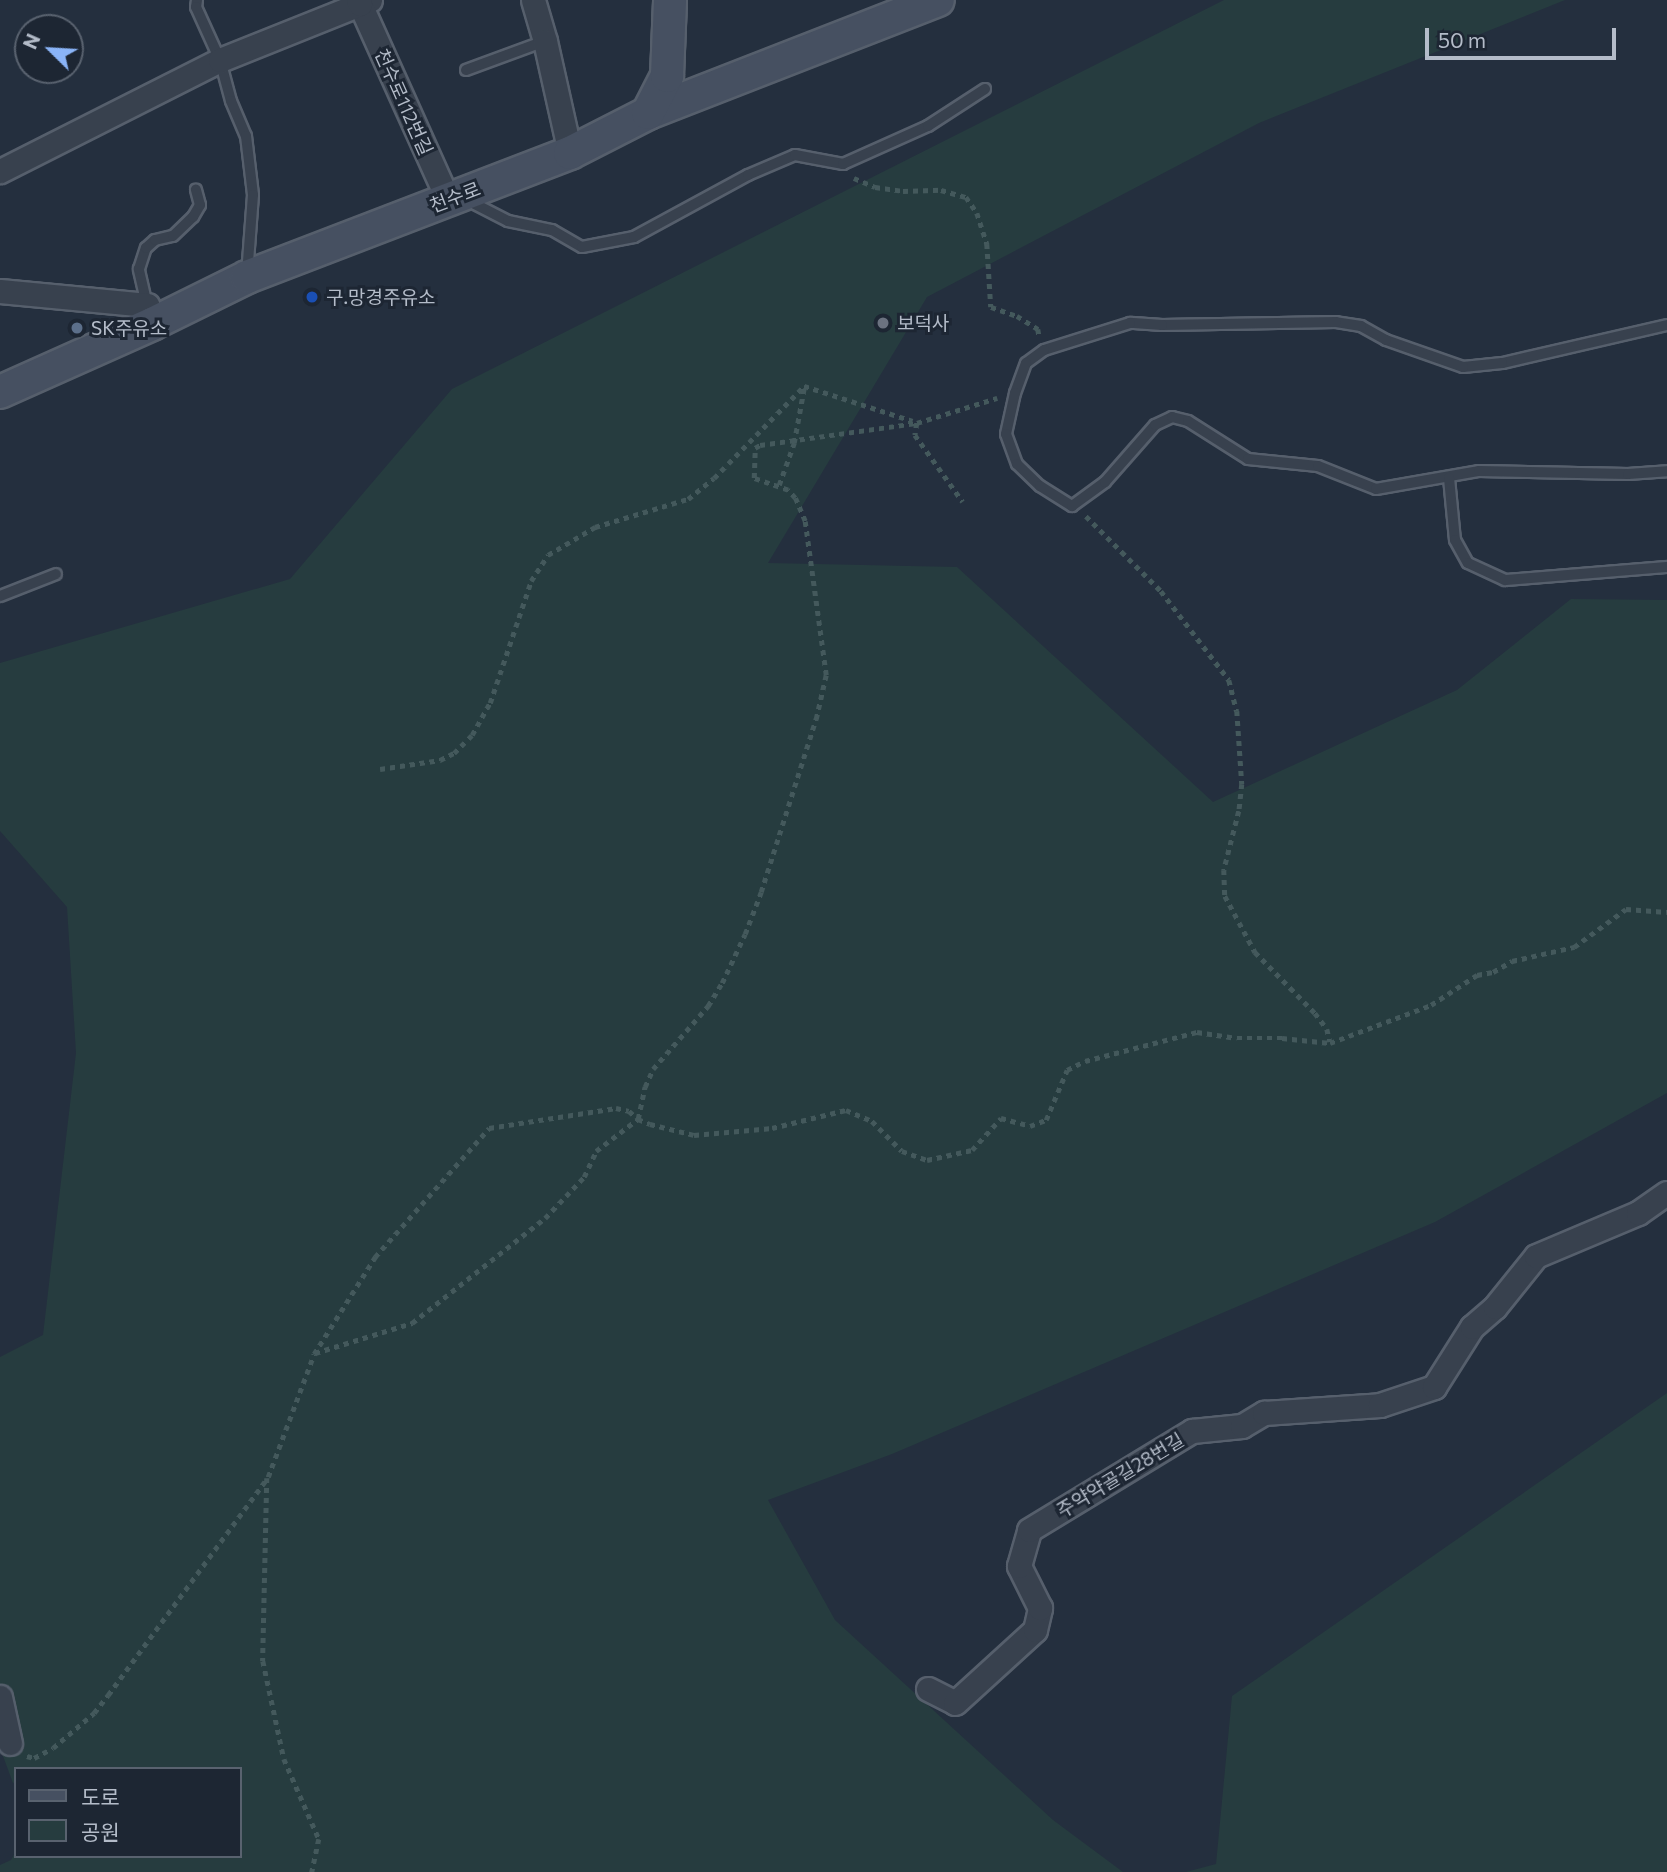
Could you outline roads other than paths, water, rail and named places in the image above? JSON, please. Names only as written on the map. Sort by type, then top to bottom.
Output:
[{"type":"street","points":[[533,0],[570,153]]},
{"type":"street","points":[[648,113],[667,76],[670,0]]},
{"type":"street","name":"천수로","points":[[0,392],[149,315],[570,153],[648,113],[938,0]]},
{"type":"street","name":"천수로112번길","points":[[0,171],[220,60],[363,1],[453,198]]},
{"type":"street","points":[[0,290],[149,315]]},
{"type":"street","name":"주약약골길28번길","points":[[928,1689],[955,1703],[1035,1630],[1041,1608],[1019,1566],[1029,1530],[1192,1431],[1242,1426],[1264,1413],[1380,1405],[1434,1387],[1472,1327],[1495,1307],[1536,1256],[1638,1213],[1667,1193]]},
{"type":"street","points":[[0,1697],[5,1748]]},
{"type":"lane","points":[[197,0],[197,7],[220,60],[231,101],[246,136],[253,195],[247,277]]},
{"type":"lane","points":[[466,70],[545,41]]},
{"type":"lane","points":[[453,198],[508,221],[552,230],[582,247],[634,237],[748,175],[795,155],[843,164],[929,126],[985,89]]},
{"type":"lane","points":[[149,315],[139,269],[146,248],[155,240],[173,236],[193,216],[200,205],[196,190]]},
{"type":"lane","points":[[1667,325],[1502,363],[1463,367],[1386,340],[1361,326],[1336,322],[1162,326],[1130,323],[1044,350],[1026,363],[1015,393],[1006,434],[1017,464],[1040,486],[1072,506],[1105,482],[1155,425],[1172,417],[1188,421],[1248,459],[1318,466],[1376,489],[1479,471],[1628,474],[1667,471]]},
{"type":"lane","points":[[1450,478],[1455,540],[1468,563],[1505,580],[1667,567]]},
{"type":"lane","points":[[0,596],[56,573]]},
{"type":"place","name":"구.망경주유소","points":[[312,297]]},
{"type":"place","name":"보덕사","points":[[883,323]]},
{"type":"place","name":"SK주유소","points":[[77,328]]}]
